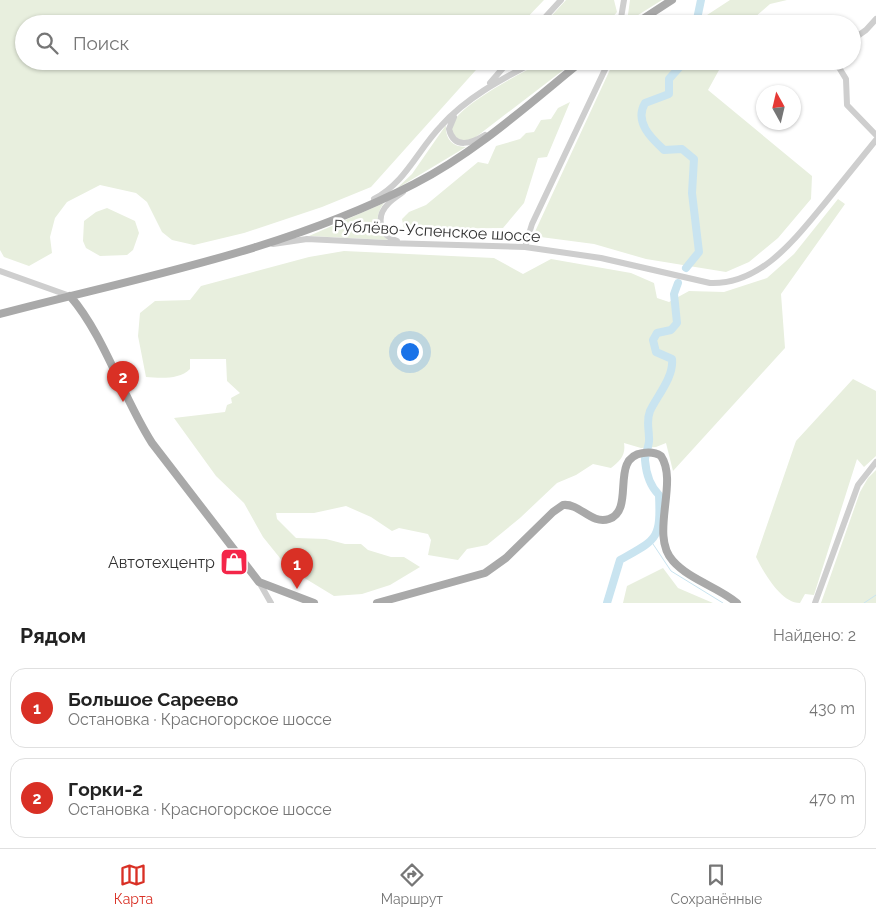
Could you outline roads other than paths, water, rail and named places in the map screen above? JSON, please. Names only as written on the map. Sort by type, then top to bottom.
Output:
[{"type":"main road","points":[[649,15],[672,0]]},
{"type":"main road","name":"Рублёво-Успенское шоссе","points":[[0,314],[264,246],[349,213],[415,184],[504,124],[571,70]]},
{"type":"main road","points":[[70,296],[86,318],[138,421],[152,443],[259,582],[314,603]]},
{"type":"main road","points":[[377,603],[485,573],[506,558],[553,512],[563,506],[569,505],[599,520],[615,516],[621,506],[623,478],[628,463],[635,455],[654,452],[663,459],[666,470],[664,530],[668,553],[682,568],[737,603]]},
{"type":"street","points":[[547,15],[561,0]]},
{"type":"street","points":[[621,15],[624,0]]},
{"type":"street","points":[[861,32],[876,19]]},
{"type":"street","points":[[486,88],[501,70]]},
{"type":"street","points":[[349,213],[378,197],[400,181],[439,127],[472,98],[519,70]]},
{"type":"street","points":[[525,247],[532,224],[605,70]]},
{"type":"street","points":[[840,70],[846,79],[847,105],[876,135]]},
{"type":"street","points":[[472,98],[450,122],[450,133],[455,141],[462,144],[470,143],[504,124]]},
{"type":"street","name":"Рублёво-Успенское шоссе","points":[[264,246],[307,238],[525,247],[601,258],[710,282],[727,283],[762,268],[793,242],[876,140]]},
{"type":"street","points":[[403,243],[385,234],[381,228],[381,215],[388,203],[415,184]]},
{"type":"street","points":[[0,271],[70,296]]},
{"type":"street","points":[[815,603],[858,486],[876,462]]},
{"type":"street","points":[[259,582],[272,603]]},
{"type":"waterway","points":[[698,15],[701,0]]},
{"type":"waterway","points":[[677,70],[669,79],[669,94],[645,103],[642,117],[649,135],[664,150],[682,149],[694,159],[692,193],[699,252],[686,268]]},
{"type":"waterway","points":[[607,603],[620,560],[649,542],[657,530],[659,521],[659,495],[653,487],[646,470],[645,460],[649,441],[648,418],[668,379],[672,359],[656,352],[653,340],[657,333],[671,330],[677,323],[674,294],[678,283]]},
{"type":"waterway","points":[[651,541],[671,571],[723,603]]},
{"type":"waterway","points":[[864,603],[876,595]]},
{"type":"place","name":"Горки-2","points":[[123,402]]},
{"type":"place","name":"Автотехцентр","points":[[234,562]]},
{"type":"place","name":"Большое Сареево","points":[[297,589]]}]
